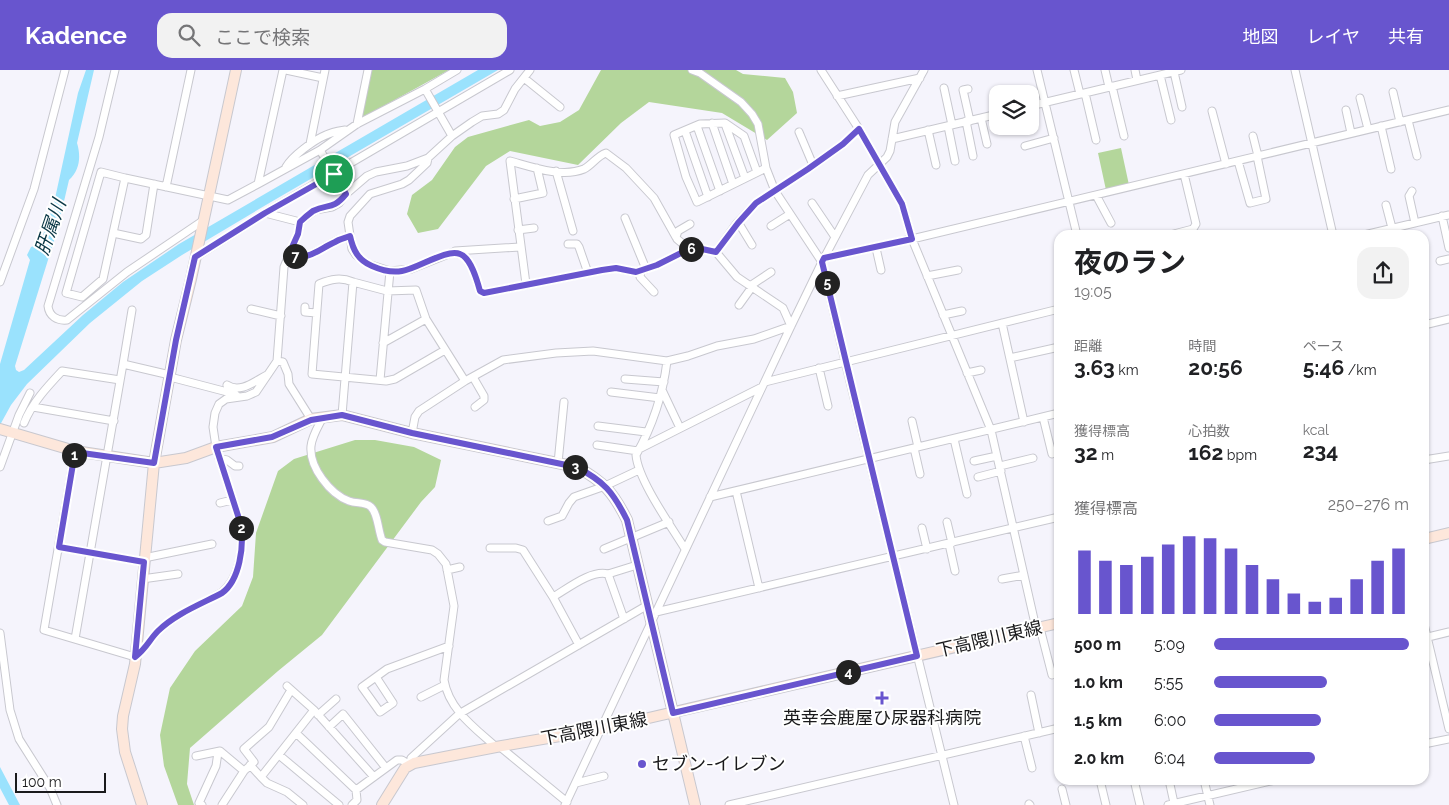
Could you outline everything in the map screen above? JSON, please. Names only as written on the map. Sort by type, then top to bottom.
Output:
[{"type":"street","points":[[0,282],[34,189],[65,70]]},
{"type":"street","points":[[115,70],[99,137],[48,306],[48,312],[62,321],[67,320],[127,272],[204,222]]},
{"type":"street","points":[[166,187],[191,70]]},
{"type":"street","points":[[142,805],[125,752],[122,729],[123,716],[132,682],[154,463],[170,376],[236,70]]},
{"type":"street","points":[[258,184],[285,70],[324,74],[310,144]]},
{"type":"street","points":[[357,124],[368,70]]},
{"type":"street","points":[[125,178],[103,279],[82,297],[66,292],[101,172],[228,200],[286,167],[321,152],[357,124],[426,92],[457,70]]},
{"type":"street","points":[[195,257],[265,213],[510,70]]},
{"type":"street","points":[[135,657],[144,650],[158,631],[173,619],[222,593],[233,582],[242,548],[241,525],[216,447],[215,413],[219,404],[226,399],[256,392],[277,361],[284,267],[298,234],[300,222],[315,210],[332,207],[339,203],[346,194],[367,176],[376,172],[407,166],[428,158],[452,136],[482,116],[498,114],[504,110],[530,70]]},
{"type":"street","points":[[692,70],[700,73],[741,102],[752,114],[758,124],[766,168],[775,190],[823,260],[845,362],[954,805]]},
{"type":"street","points":[[821,70],[859,129],[902,204],[912,239],[991,430],[1024,575],[1052,675]]},
{"type":"street","points":[[322,417],[312,439],[310,449],[314,466],[326,484],[339,496],[350,502],[366,503],[372,507],[382,540],[392,544],[432,550],[438,554],[447,570],[454,606],[444,680],[459,714],[566,804],[823,260],[868,176],[887,157],[895,122],[924,70]]},
{"type":"street","points":[[1037,70],[1075,230]]},
{"type":"street","points":[[1074,70],[1096,140]]},
{"type":"street","points":[[1106,70],[1124,136]]},
{"type":"street","points":[[1135,70],[1137,80]]},
{"type":"street","points":[[1295,70],[1332,230]]},
{"type":"street","points":[[1039,104],[1177,71],[1182,107]]},
{"type":"street","points":[[1160,75],[1171,120]]},
{"type":"street","points":[[524,78],[560,107]]},
{"type":"street","points":[[837,96],[920,78]]},
{"type":"street","points":[[944,88],[955,161]]},
{"type":"street","points":[[968,89],[962,90],[973,156]]},
{"type":"street","points":[[426,92],[452,136]]},
{"type":"street","points":[[1393,92],[1400,122]]},
{"type":"street","points":[[1360,98],[1368,129]]},
{"type":"street","points":[[1346,110],[1351,133]]},
{"type":"street","points":[[823,260],[1449,110]]},
{"type":"street","points":[[1212,111],[1226,164]]},
{"type":"street","points":[[892,139],[989,116]]},
{"type":"street","points":[[982,118],[988,144]]},
{"type":"street","points":[[1408,120],[1416,156]]},
{"type":"street","points":[[712,123],[733,184]]},
{"type":"street","points":[[757,172],[744,136],[725,123],[697,126],[674,136],[686,177],[697,202],[766,168]]},
{"type":"street","points":[[725,123],[745,178]]},
{"type":"street","points":[[697,126],[720,191]]},
{"type":"street","points":[[1381,126],[1391,169]]},
{"type":"street","points":[[286,167],[290,158],[310,144],[326,135],[350,129]]},
{"type":"street","points":[[716,252],[738,222],[756,203],[843,144],[859,129]]},
{"type":"street","points":[[928,130],[936,165]]},
{"type":"street","points":[[685,131],[708,197]]},
{"type":"street","points":[[799,132],[813,165]]},
{"type":"street","points":[[1238,161],[1250,203],[1266,199],[1253,136]]},
{"type":"street","points":[[1025,146],[1054,138]]},
{"type":"street","points":[[321,152],[346,194]]},
{"type":"street","points":[[526,284],[510,161],[563,172],[581,170],[606,153],[626,168],[654,198],[676,237],[689,249]]},
{"type":"street","points":[[428,158],[427,163],[409,180],[370,194],[350,216],[348,222],[350,236],[352,249],[356,255],[368,264],[390,272],[411,269],[471,246],[490,244]]},
{"type":"street","points":[[514,199],[543,193],[537,168]]},
{"type":"street","points":[[556,171],[573,230]]},
{"type":"street","points":[[1184,174],[1196,224],[1193,229],[1189,230]]},
{"type":"street","points":[[113,233],[141,239],[146,235],[154,184]]},
{"type":"street","points":[[1412,191],[1409,196],[1415,223]]},
{"type":"street","points":[[1096,195],[1111,223]]},
{"type":"street","points":[[812,203],[835,237]]},
{"type":"street","points":[[1386,205],[1392,228]]},
{"type":"street","points":[[265,213],[300,222]]},
{"type":"street","points":[[771,226],[790,214]]},
{"type":"street","points":[[1384,230],[1445,216],[1449,248]]},
{"type":"street","points":[[625,218],[643,270],[640,277],[654,292]]},
{"type":"street","points":[[738,222],[752,245]]},
{"type":"street","points":[[676,237],[678,231],[690,224]]},
{"type":"street","points":[[518,230],[534,228]]},
{"type":"street","points":[[289,254],[298,257],[310,256],[336,241],[350,236]]},
{"type":"street","points":[[568,244],[577,244],[588,273]]},
{"type":"street","points":[[459,250],[520,248]]},
{"type":"street","points":[[876,248],[881,270]]},
{"type":"street","points":[[451,253],[461,254],[467,259],[477,277],[480,291],[484,293],[616,268],[636,272],[689,249],[716,252],[737,277],[783,308],[791,326]]},
{"type":"street","points":[[1440,261],[1449,259]]},
{"type":"street","points":[[927,276],[958,270]]},
{"type":"street","points":[[380,380],[390,272]]},
{"type":"street","points":[[739,304],[751,287],[771,272]]},
{"type":"street","points":[[445,350],[395,379],[380,380],[312,374],[318,284],[337,278],[387,291],[416,290],[426,319],[465,381]]},
{"type":"street","points":[[342,415],[353,282]]},
{"type":"street","points":[[305,307],[305,312],[316,313]]},
{"type":"street","points":[[251,309],[281,316]]},
{"type":"street","points":[[75,639],[132,310]]},
{"type":"street","points":[[943,315],[962,311]]},
{"type":"street","points":[[597,444],[639,450],[764,384],[819,368],[1054,311]]},
{"type":"street","points":[[383,343],[426,319]]},
{"type":"street","points":[[1429,324],[1449,319]]},
{"type":"street","points":[[1002,323],[1024,422]]},
{"type":"street","points":[[412,433],[419,412],[465,381],[503,360],[556,353],[593,351],[667,362],[717,346],[754,339],[791,326]]},
{"type":"street","points":[[1010,358],[1054,348]]},
{"type":"street","points":[[277,361],[283,362],[289,384],[311,420]]},
{"type":"street","points":[[667,362],[660,398],[636,455],[639,470],[685,549]]},
{"type":"street","points":[[123,364],[235,394],[238,397]]},
{"type":"street","points":[[819,368],[828,406]]},
{"type":"street","points":[[967,373],[981,370]]},
{"type":"street","points":[[24,423],[45,389],[62,371],[120,380]]},
{"type":"street","points":[[227,385],[240,389],[270,373]]},
{"type":"street","points":[[473,377],[484,396],[484,400],[475,407]]},
{"type":"street","points":[[625,379],[663,386]]},
{"type":"street","points":[[663,386],[680,428]]},
{"type":"street","points":[[612,392],[660,398]]},
{"type":"street","points":[[0,467],[7,431],[30,393]]},
{"type":"street","points":[[558,463],[564,402]]},
{"type":"street","points":[[33,407],[114,421]]},
{"type":"street","points":[[710,498],[1054,414]]},
{"type":"street","points":[[7,431],[75,452],[154,463],[186,458],[216,447],[272,437],[311,420],[342,415],[412,433],[576,467],[594,476],[616,499],[627,520],[695,805]]},
{"type":"street","points":[[1044,417],[1052,454]]},
{"type":"street","points":[[912,421],[920,474]]},
{"type":"street","points":[[598,426],[646,432]]},
{"type":"street","points":[[954,438],[967,494]]},
{"type":"street","points":[[75,452],[44,630],[135,657]]},
{"type":"street","points":[[974,461],[997,456]]},
{"type":"street","points":[[1429,459],[1449,456]]},
{"type":"street","points":[[219,458],[239,466]]},
{"type":"street","points":[[978,477],[1033,458]]},
{"type":"street","points":[[548,521],[562,516],[574,497],[605,486],[639,470]]},
{"type":"street","points":[[736,491],[759,588]]},
{"type":"street","points":[[220,503],[232,500]]},
{"type":"street","points":[[656,612],[1054,518]]},
{"type":"street","points":[[604,549],[669,522]]},
{"type":"street","points":[[947,522],[955,571]]},
{"type":"street","points":[[922,528],[927,549]]},
{"type":"street","points":[[1429,538],[1449,533]]},
{"type":"street","points":[[59,547],[144,560],[212,544]]},
{"type":"street","points":[[490,548],[516,548],[523,550],[553,597],[579,645]]},
{"type":"street","points":[[553,597],[592,574],[608,574],[637,565]]},
{"type":"street","points":[[447,570],[460,567]]},
{"type":"street","points":[[142,579],[178,574]]},
{"type":"street","points":[[608,574],[624,619]]},
{"type":"street","points":[[1002,579],[1024,575]]},
{"type":"street","points":[[410,765],[411,758],[459,714],[646,606]]},
{"type":"street","name":"下高隈川東線","points":[[410,765],[497,747],[601,729],[1054,624]]},
{"type":"street","points":[[1429,636],[1449,632]]},
{"type":"street","points":[[0,633],[10,710],[19,739],[50,788],[57,805]]},
{"type":"street","points":[[376,677],[393,703],[380,712],[362,687],[376,677],[387,670],[448,646]]},
{"type":"street","points":[[1429,652],[1449,729]]},
{"type":"street","points":[[421,697],[445,685]]},
{"type":"street","points":[[222,805],[244,771],[254,762],[244,749],[269,727],[289,688],[316,712],[374,777]]},
{"type":"street","points":[[1031,695],[1039,733]]},
{"type":"street","points":[[261,777],[296,733],[316,712],[336,699]]},
{"type":"street","points":[[329,727],[343,714],[386,768]]},
{"type":"street","points":[[729,805],[1054,729]]},
{"type":"street","points":[[296,733],[356,790],[357,800],[352,805]]},
{"type":"street","points":[[1024,736],[1032,768]]},
{"type":"street","points":[[1429,743],[1449,739]]},
{"type":"street","points":[[196,756],[220,751],[244,771]]},
{"type":"street","points":[[202,805],[199,804],[216,766],[218,752]]},
{"type":"street","points":[[279,755],[339,805]]},
{"type":"street","points":[[356,790],[397,760],[402,760],[410,765]]},
{"type":"street","points":[[250,765],[267,783],[287,792],[303,805]]},
{"type":"street","points":[[382,805],[405,768],[410,765]]},
{"type":"street","points":[[576,783],[604,776]]},
{"type":"street","points":[[1101,785],[1106,805]]},
{"type":"street","points":[[1135,785],[1140,805]]},
{"type":"street","points":[[1169,785],[1171,804],[1256,785]]},
{"type":"street","points":[[1205,785],[1210,805]]},
{"type":"street","points":[[1239,785],[1240,789]]},
{"type":"street","points":[[1062,789],[1066,805]]},
{"type":"green space","points":[[371,70],[449,70],[362,118]]},
{"type":"green space","points":[[601,70],[736,70],[743,74],[785,78],[793,92],[797,113],[767,140],[722,113],[649,102],[621,123],[578,165],[510,151],[486,166],[438,229],[418,233],[407,214],[412,195],[432,180],[455,147],[468,137],[529,120],[540,126],[560,122],[579,110]]},
{"type":"green space","points":[[1121,148],[1129,185],[1106,190],[1098,153]]},
{"type":"green space","points":[[355,440],[375,440],[414,447],[441,460],[435,487],[421,502],[322,635],[190,748],[187,784],[194,805],[178,805],[164,766],[160,735],[170,688],[195,651],[242,606],[253,577],[256,533],[278,471],[294,459]]},
{"type":"water","name":"肝属川","points":[[86,70],[94,70],[77,143],[79,163],[69,180],[57,231],[15,366],[19,372],[24,370],[83,315],[123,282],[179,244],[478,70],[498,70],[271,202],[142,281],[90,323],[27,384],[11,405],[0,425],[0,364],[30,260],[27,255],[31,247],[40,244],[54,203],[78,93]]},
{"type":"water","points":[[0,767],[20,805],[9,805],[0,788]]},
{"type":"place","name":"英幸会鹿屋ひ尿器科病院","points":[[882,698]]},
{"type":"place","name":"セブン-イレブン","points":[[642,764]]},
{"type":"route","points":[[859,129],[902,204],[912,239],[824,258],[822,262],[917,656],[673,713],[627,520],[616,499],[594,476],[576,467],[412,433],[342,415],[311,420],[272,437],[216,447],[241,525],[242,548],[233,582],[222,593],[173,619],[158,631],[144,650],[135,657],[144,562],[59,547],[75,452],[154,463],[176,340],[195,257],[265,213],[334,174],[346,194],[339,203],[332,207],[315,210],[300,222],[298,234],[289,254],[298,257],[310,256],[336,241],[350,236],[352,249],[356,255],[368,264],[390,272],[401,272],[451,253],[461,254],[467,259],[477,277],[480,291],[484,293],[616,268],[636,272],[657,265],[689,249],[716,252],[756,203],[843,144],[859,129]]}]
